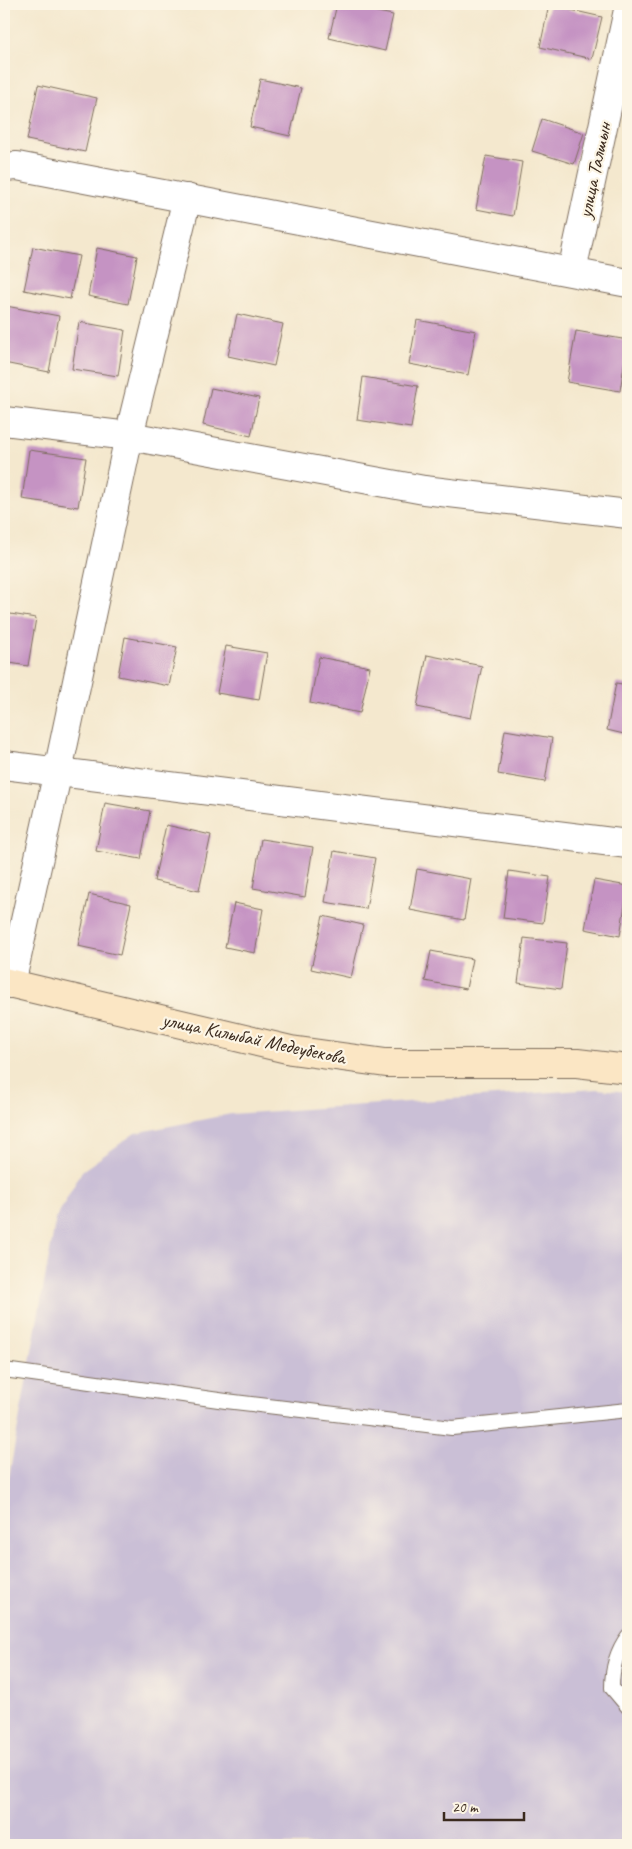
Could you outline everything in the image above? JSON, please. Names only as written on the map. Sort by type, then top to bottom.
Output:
[{"type":"main road","name":"улица Килыбай Медеубекова","points":[[8,983],[291,1050],[386,1064],[578,1063],[628,1069]]},
{"type":"street","name":"улица Талшын","points":[[572,271],[628,10]]},
{"type":"street","points":[[10,166],[628,282]]},
{"type":"street","points":[[8,983],[58,771],[129,436],[187,198]]},
{"type":"street","points":[[4,421],[129,436],[424,490],[628,514]]},
{"type":"street","points":[[4,765],[628,844]]},
{"type":"lane","points":[[4,1370],[226,1401],[452,1428],[628,1410]]},
{"type":"lane","points":[[628,1636],[621,1646],[612,1669],[612,1688],[628,1707]]},
{"type":"shaded area","points":[[597,1089],[628,1092],[628,1845],[4,1845],[4,1504],[56,1218],[82,1171],[135,1133],[231,1114]]},
{"type":"building","points":[[337,4],[393,15],[385,51],[329,38]]},
{"type":"building","points":[[549,5],[602,17],[592,59],[540,47]]},
{"type":"building","points":[[260,79],[301,88],[290,136],[250,127]]},
{"type":"building","points":[[38,85],[97,98],[85,152],[27,140]]},
{"type":"building","points":[[542,119],[584,133],[574,164],[532,151]]},
{"type":"building","points":[[486,156],[522,162],[513,216],[476,209]]},
{"type":"building","points":[[33,247],[79,256],[70,299],[24,290]]},
{"type":"building","points":[[97,248],[137,256],[128,304],[88,296]]},
{"type":"building","points":[[6,306],[59,316],[49,372],[4,363],[4,319]]},
{"type":"building","points":[[237,314],[283,324],[274,366],[228,356]]},
{"type":"building","points":[[417,320],[476,331],[468,375],[409,364]]},
{"type":"building","points":[[79,322],[125,330],[118,376],[72,369]]},
{"type":"building","points":[[576,331],[628,340],[620,391],[567,382]]},
{"type":"building","points":[[363,377],[418,386],[411,428],[357,420]]},
{"type":"building","points":[[211,388],[259,398],[251,436],[203,425]]},
{"type":"building","points":[[29,450],[86,458],[78,507],[22,499]]},
{"type":"building","points":[[4,613],[36,618],[28,666],[4,662]]},
{"type":"building","points":[[125,637],[177,647],[169,686],[118,676]]},
{"type":"building","points":[[226,646],[267,653],[259,700],[217,693]]},
{"type":"building","points":[[427,655],[482,666],[471,718],[417,707]]},
{"type":"building","points":[[319,657],[370,667],[360,713],[310,703]]},
{"type":"building","points":[[616,683],[628,685],[628,735],[607,730]]},
{"type":"building","points":[[505,730],[552,738],[545,782],[498,774]]},
{"type":"building","points":[[105,803],[150,811],[141,859],[96,851]]},
{"type":"building","points":[[166,825],[211,835],[199,891],[154,881]]},
{"type":"building","points":[[261,839],[313,847],[305,897],[253,888]]},
{"type":"building","points":[[334,851],[375,858],[366,909],[325,902]]},
{"type":"building","points":[[417,869],[471,879],[464,920],[410,910]]},
{"type":"building","points":[[509,871],[550,877],[543,923],[503,918]]},
{"type":"building","points":[[594,880],[628,886],[620,936],[585,929]]},
{"type":"building","points":[[89,894],[131,904],[120,955],[78,946]]},
{"type":"building","points":[[234,903],[263,909],[255,953],[225,947]]},
{"type":"building","points":[[323,916],[363,925],[351,978],[311,969]]},
{"type":"building","points":[[524,938],[567,943],[561,989],[518,983]]},
{"type":"building","points":[[431,951],[472,959],[466,989],[425,981]]}]
